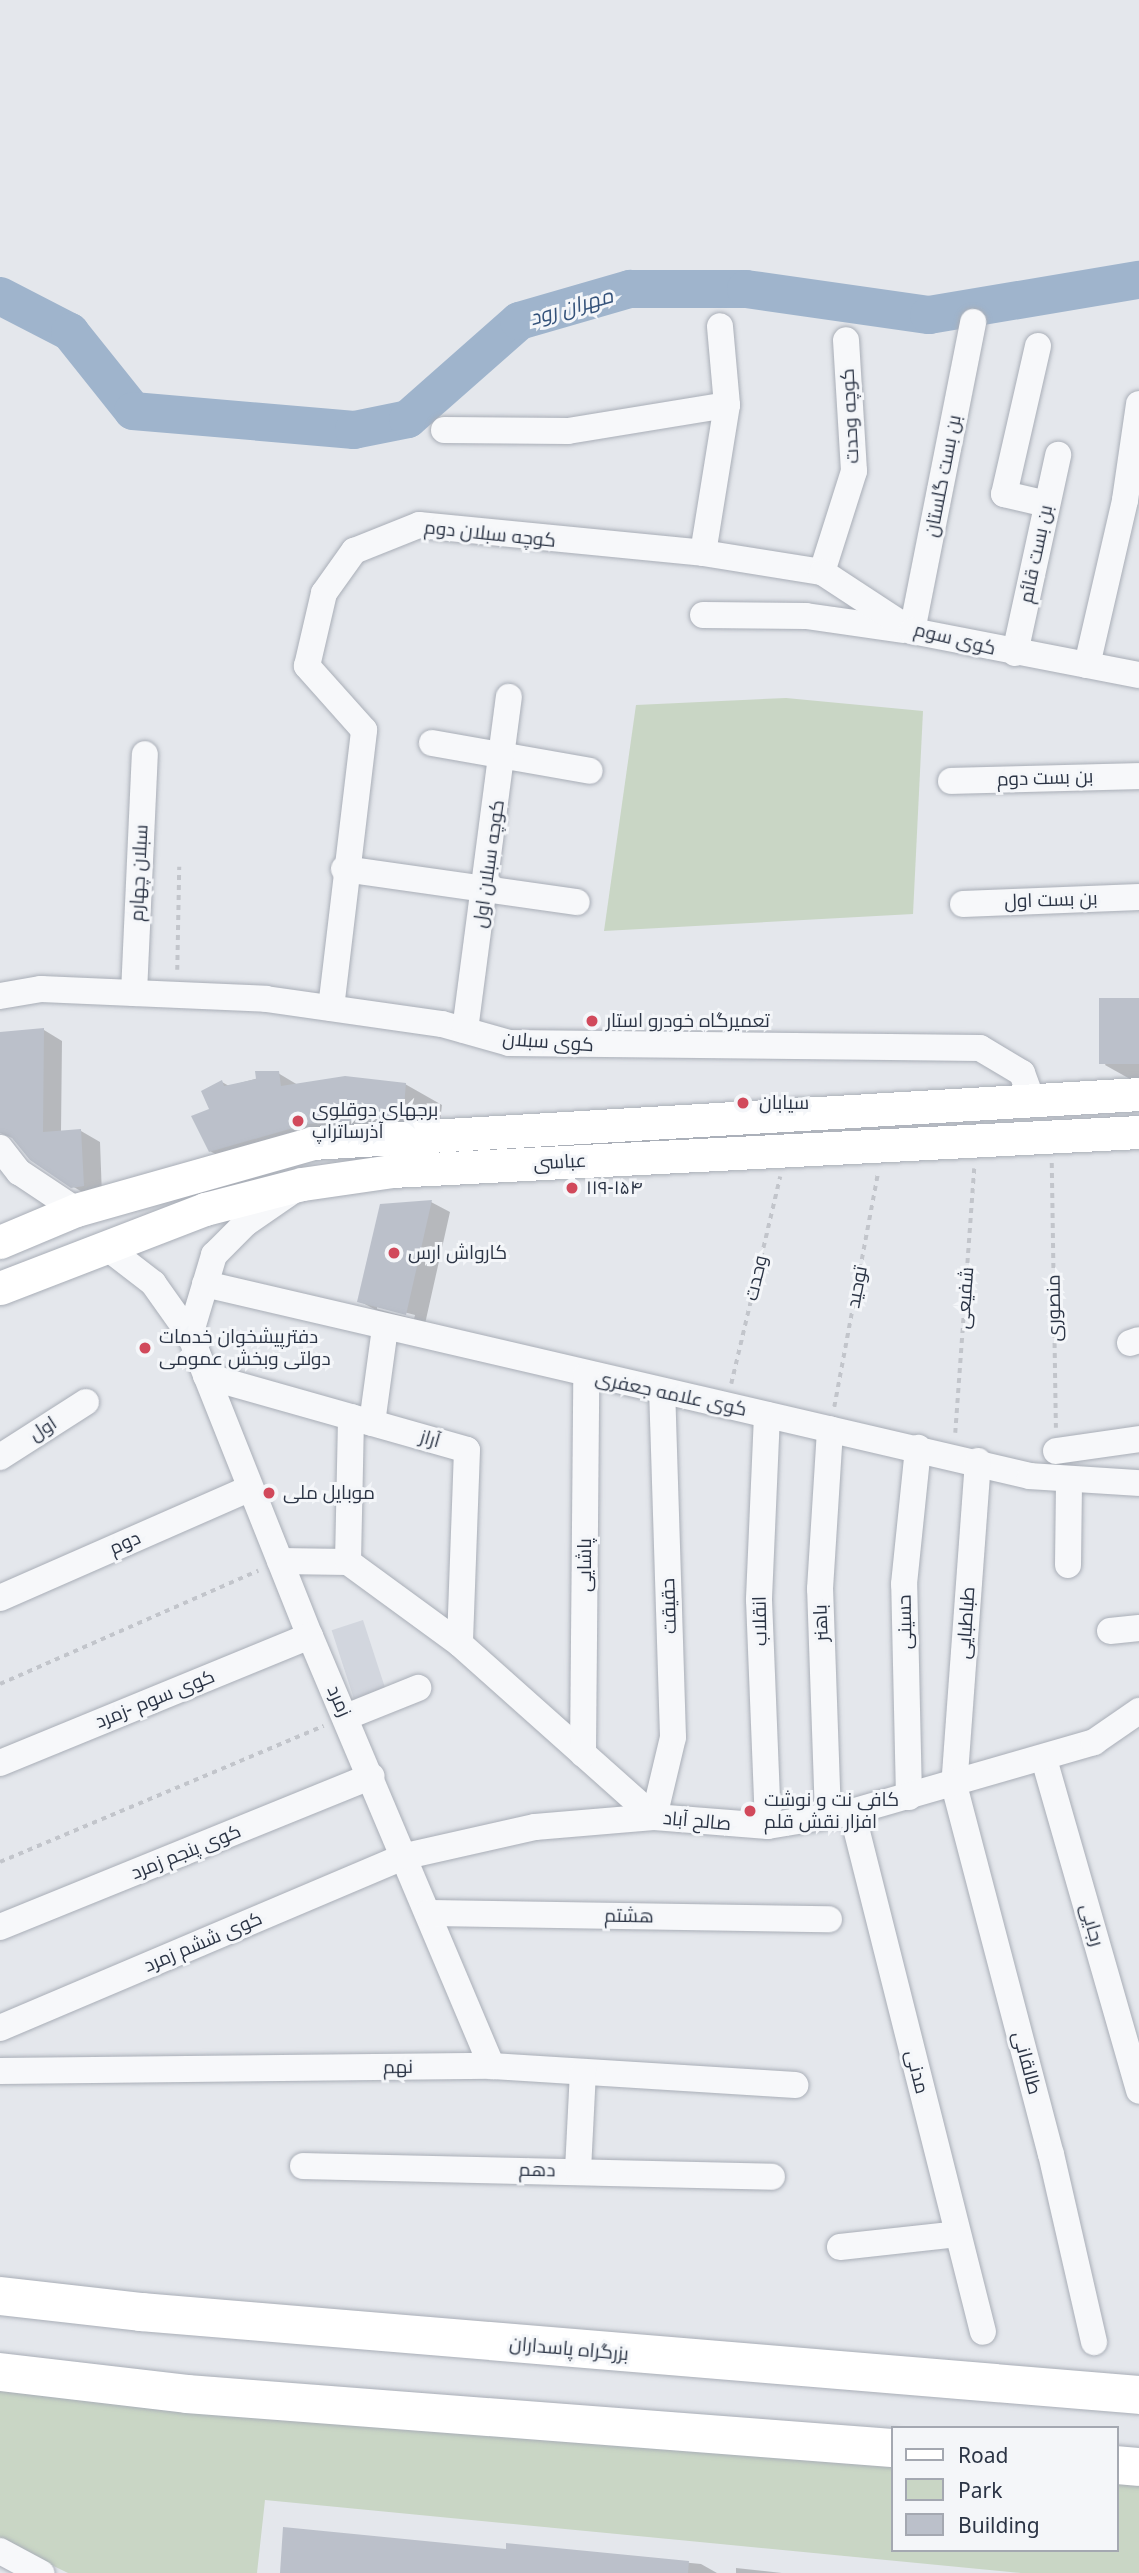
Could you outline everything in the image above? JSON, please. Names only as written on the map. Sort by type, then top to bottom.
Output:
[{"type":"highway","name":"بزرگراه پاسداران","points":[[0,2297],[155,2314],[1139,2395]]},
{"type":"highway","points":[[0,2372],[201,2395],[890,2448]]},
{"type":"highway","points":[[1118,2465],[1139,2467]]},
{"type":"main road","name":"عباسى","points":[[0,1242],[76,1210],[312,1143],[1139,1094]]},
{"type":"main road","points":[[690,1119],[692,1155]]},
{"type":"main road","name":"عباسى","points":[[0,1288],[205,1209],[302,1184],[392,1171],[1139,1132]]},
{"type":"street","name":"بن بست گلستان","points":[[912,631],[973,322]]},
{"type":"street","points":[[703,553],[727,405],[720,326]]},
{"type":"street","name":"کوچه وحدت","points":[[822,572],[854,471],[846,340]]},
{"type":"street","points":[[1038,345],[1004,494],[1047,504]]},
{"type":"street","points":[[1087,666],[1125,500],[1139,404]]},
{"type":"street","points":[[444,430],[568,430],[727,405]]},
{"type":"street","name":"بن بست قائم","points":[[1015,653],[1058,455]]},
{"type":"street","name":"کوچه سبلان دوم","points":[[331,1008],[344,869],[364,730],[307,666],[324,593],[354,551],[419,525],[703,553]]},
{"type":"street","name":"کوی سوم","points":[[703,553],[822,572],[912,631],[1139,675]]},
{"type":"street","points":[[703,615],[806,616],[912,631]]},
{"type":"street","name":"کوچه سبلان اول","points":[[465,1031],[509,697]]},
{"type":"street","points":[[432,743],[503,758],[590,771]]},
{"type":"street","name":"سبلان چهارم","points":[[134,993],[145,754]]},
{"type":"street","name":"بن بست دوم","points":[[951,781],[1139,776]]},
{"type":"street","points":[[344,869],[577,902]]},
{"type":"street","name":"بن بست اول","points":[[963,904],[1139,897]]},
{"type":"street","name":"کوی سبلان","points":[[0,996],[41,989],[266,999],[465,1031],[509,1042],[729,1049],[980,1048],[1022,1073],[1032,1100]]},
{"type":"street","points":[[0,1149],[19,1172],[76,1210]]},
{"type":"street","points":[[190,1335],[214,1255],[246,1223],[302,1184]]},
{"type":"street","name":"زمرد","points":[[104,1246],[153,1283],[190,1335],[310,1636],[406,1856],[492,2066]]},
{"type":"street","name":"کوی علامه جعفری","points":[[205,1284],[586,1376],[918,1448],[1030,1476],[1139,1483]]},
{"type":"street","points":[[348,1562],[361,1420],[385,1328]]},
{"type":"street","name":"آراز","points":[[206,1376],[467,1450],[460,1644]]},
{"type":"street","name":"پاشایی","points":[[583,1754],[586,1376]]},
{"type":"street","name":"حقیقت","points":[[654,1817],[673,1737],[662,1392]]},
{"type":"street","name":"اول","points":[[0,1457],[86,1402]]},
{"type":"street","name":"انقلاب","points":[[767,1415],[759,1600],[768,1826]]},
{"type":"street","name":"باهنر","points":[[830,1429],[820,1589],[840,1814]]},
{"type":"street","points":[[1056,1451],[1139,1439]]},
{"type":"street","name":"حسینی","points":[[909,1797],[904,1584],[918,1448]]},
{"type":"street","name":"طباطبایی","points":[[954,1785],[966,1459]]},
{"type":"street","points":[[1069,1480],[1069,1565]]},
{"type":"street","name":"دوم","points":[[0,1598],[250,1488]]},
{"type":"street","points":[[280,1561],[348,1562],[460,1644],[654,1817]]},
{"type":"street","points":[[1110,1631],[1139,1628]]},
{"type":"street","name":"کوی سوم -زمرد","points":[[0,1763],[310,1636]]},
{"type":"street","points":[[346,1717],[418,1688]]},
{"type":"street","name":"صالح آباد","points":[[406,1856],[535,1827],[654,1817],[768,1826],[840,1814],[954,1785],[1094,1742],[1139,1711]]},
{"type":"street","name":"رجایی","points":[[1044,1759],[1139,2091]]},
{"type":"street","name":"کوی پنجم زمرد","points":[[0,1927],[372,1776]]},
{"type":"street","name":"طالقانی","points":[[954,1785],[1051,2154],[1094,2342]]},
{"type":"street","name":"مدنی","points":[[840,1814],[982,2332]]},
{"type":"street","name":"کوی ششم زمرد","points":[[0,2028],[406,1856]]},
{"type":"street","name":"هشتم","points":[[428,1913],[829,1919]]},
{"type":"street","name":"نهم","points":[[0,2071],[492,2066],[795,2085]]},
{"type":"street","points":[[578,2170],[583,2072]]},
{"type":"street","name":"دهم","points":[[303,2166],[578,2170],[772,2178]]},
{"type":"street","points":[[840,2247],[957,2234]]},
{"type":"street","points":[[0,2552],[41,2573]]},
{"type":"path","points":[[176,995],[179,867]]},
{"type":"path","name":"منصوری","points":[[1051,1136],[1056,1451]]},
{"type":"path","name":"شفیعی","points":[[966,1459],[976,1140]]},
{"type":"path","name":"توحید","points":[[830,1429],[883,1145]]},
{"type":"path","name":"وحدت","points":[[725,1406],[786,1150]]},
{"type":"path","points":[[0,1684],[280,1561]]},
{"type":"path","points":[[0,1862],[346,1717]]},
{"type":"shaded area","points":[[363,1620],[386,1692],[355,1702],[332,1630]]},
{"type":"green space","points":[[786,698],[923,711],[913,914],[604,931],[636,705]]},
{"type":"green space","points":[[0,2381],[890,2461],[890,2552],[1118,2552],[1118,2482],[1139,2484],[1139,2573],[1021,2573],[265,2500],[257,2573],[68,2573],[0,2540]]},
{"type":"building","points":[[1099,998],[1139,998],[1139,1064],[1099,1064]]},
{"type":"building","points":[[44,1028],[43,1132],[81,1129],[84,1186],[71,1188],[30,1160],[12,1138],[0,1133],[0,1032]]},
{"type":"building","name":"برجهای دوقلوی آذرساتراپ","points":[[255,1071],[279,1071],[281,1086],[345,1076],[406,1083],[403,1118],[307,1124],[209,1152],[191,1116],[209,1109],[201,1091],[222,1080],[224,1086],[256,1079]]},
{"type":"building","name":"کارواش ارس","points":[[432,1200],[406,1315],[357,1302],[380,1204]]},
{"type":"building","points":[[283,2527],[506,2549],[506,2543],[689,2561],[688,2573],[280,2573]]},
{"type":"waterway","name":"مهران رود","points":[[0,296],[70,332],[133,411],[354,430],[408,419],[519,321],[630,289],[746,289],[929,315],[1139,280]]},
{"type":"place","name":"تعمیرگاه خودرو استار","points":[[592,1021]]},
{"type":"place","name":"سیابان","points":[[743,1103]]},
{"type":"place","name":"برجهای دوقلوی آذرساتراپ","points":[[298,1121]]},
{"type":"place","name":"۱۱۹-۱۵۴","points":[[572,1188]]},
{"type":"place","name":"کارواش ارس","points":[[394,1253]]},
{"type":"place","name":"دفترپیشخوان خدمات دولتی وبخش عمومی","points":[[145,1348]]},
{"type":"place","name":"موبایل ملی","points":[[269,1493]]},
{"type":"place","name":"کافی نت و نوشت افزار نقش قلم","points":[[750,1811]]}]
